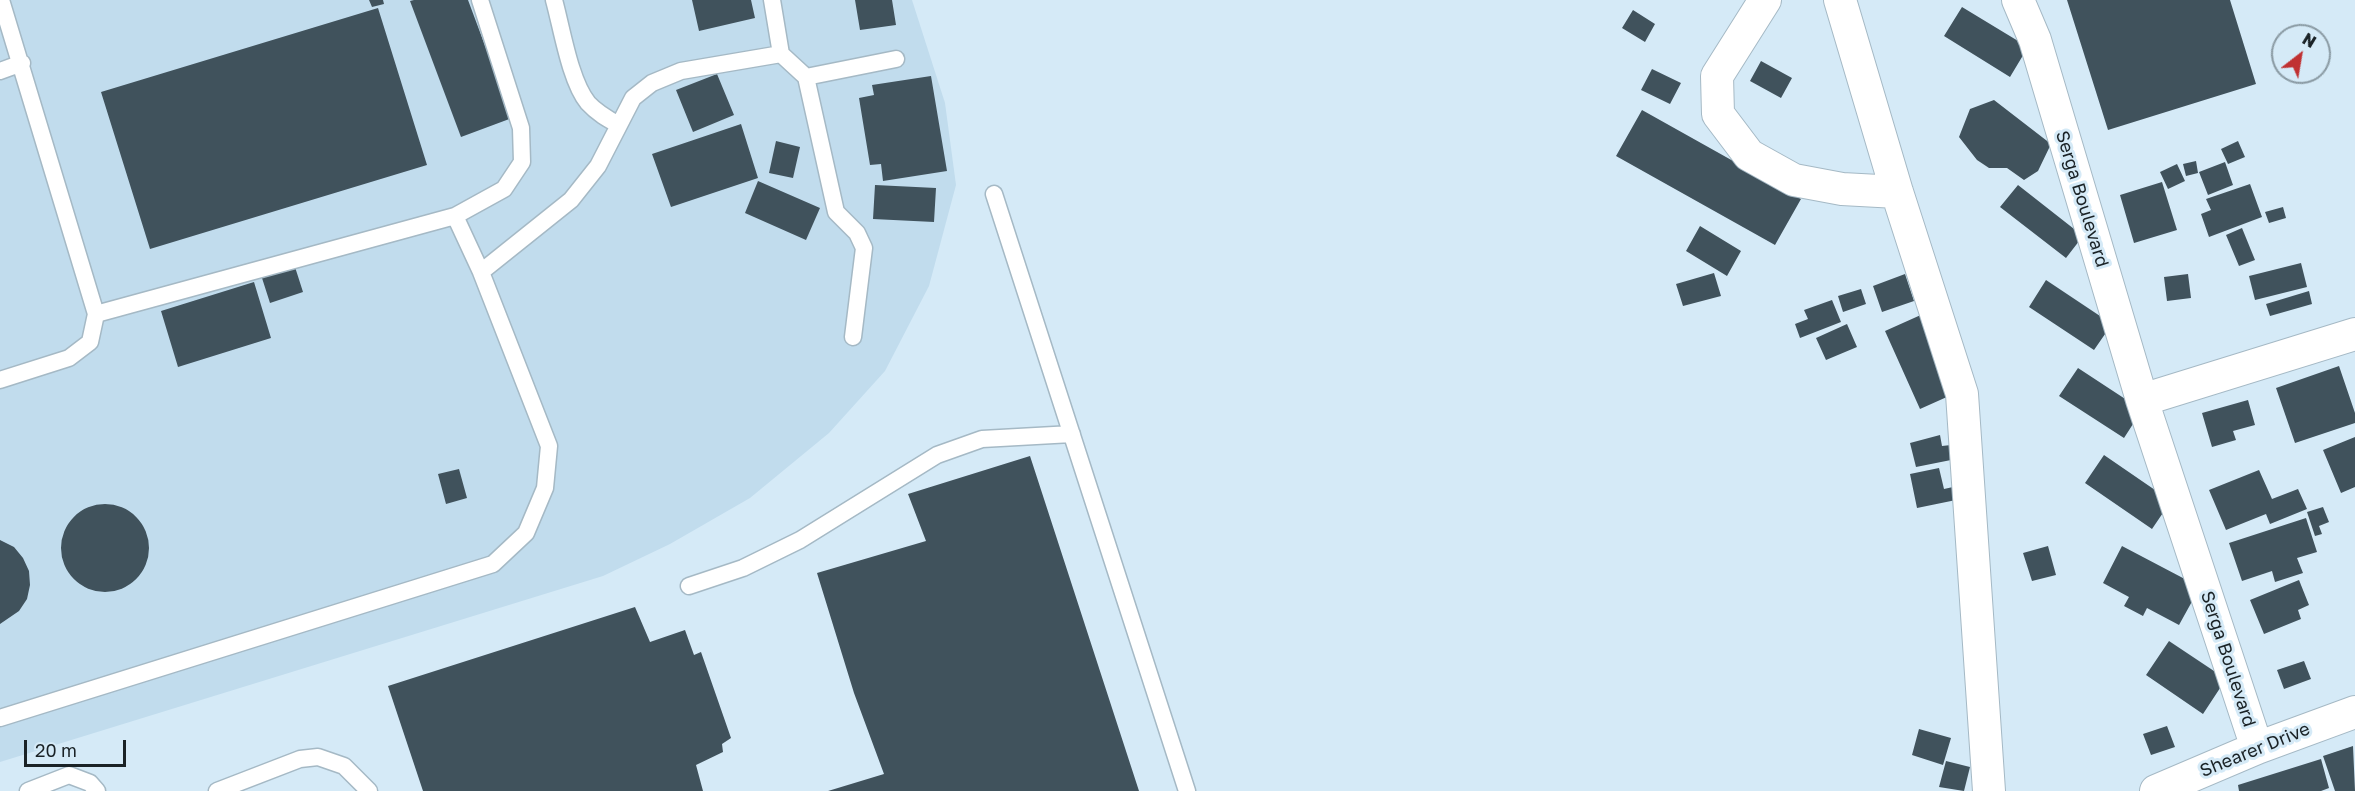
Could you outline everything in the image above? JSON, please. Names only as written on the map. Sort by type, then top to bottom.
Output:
[{"type":"street","points":[[1765,0],[1717,76],[1718,114],[1749,155],[1794,180],[1842,189],[1897,192]]},
{"type":"street","points":[[1840,0],[1897,192],[1962,393],[1989,791]]},
{"type":"street","name":"Serga Boulevard","points":[[2018,0],[2035,40],[2142,399],[2257,748]]},
{"type":"street","points":[[2142,399],[2355,334]]},
{"type":"street","name":"Shearer Drive","points":[[2156,791],[2257,748],[2355,712]]},
{"type":"lane","points":[[0,380],[69,358],[90,342],[96,314],[22,63],[1,0]]},
{"type":"lane","points":[[96,314],[455,216],[504,189],[522,162],[521,128],[480,0]]},
{"type":"lane","points":[[554,0],[574,74],[586,101],[598,113],[619,125]]},
{"type":"lane","points":[[772,0],[781,54],[806,77],[836,212],[857,233],[864,248],[854,337]]},
{"type":"lane","points":[[481,272],[571,200],[598,166],[633,98],[652,83],[681,71],[781,54]]},
{"type":"lane","points":[[806,77],[896,59]]},
{"type":"lane","points":[[0,71],[22,63]]},
{"type":"lane","points":[[994,194],[1187,791]]},
{"type":"lane","points":[[0,718],[494,564],[526,533],[545,488],[549,446],[481,272],[455,216]]},
{"type":"lane","points":[[689,586],[743,568],[800,540],[937,455],[982,439],[1072,434]]},
{"type":"lane","points":[[217,791],[300,759],[318,757],[344,766],[369,791]]},
{"type":"lane","points":[[28,791],[69,775],[90,783],[97,791]]},
{"type":"shaded area","points":[[0,0],[912,0],[945,103],[956,185],[929,286],[885,371],[829,433],[750,498],[670,544],[603,576],[0,762]]},
{"type":"building","points":[[369,0],[383,0],[384,4],[372,7]]},
{"type":"building","points":[[468,0],[512,118],[461,137],[410,1]]},
{"type":"building","points":[[692,0],[751,0],[755,18],[699,31]]},
{"type":"building","points":[[855,0],[892,0],[896,25],[860,30]]},
{"type":"building","points":[[2067,0],[2230,0],[2256,84],[2108,130]]},
{"type":"building","points":[[1962,7],[2028,47],[2010,77],[1944,36]]},
{"type":"building","points":[[378,8],[427,165],[150,249],[101,92]]},
{"type":"building","points":[[1633,10],[1655,24],[1645,42],[1622,28]]},
{"type":"building","points":[[1761,61],[1792,78],[1781,98],[1750,81]]},
{"type":"building","points":[[1652,69],[1681,83],[1670,104],[1641,90]]},
{"type":"building","points":[[717,74],[734,115],[693,132],[676,90]]},
{"type":"building","points":[[931,76],[947,171],[883,181],[881,164],[870,165],[859,98],[874,95],[872,85]]},
{"type":"building","points":[[1994,100],[2051,144],[2038,171],[2024,180],[2007,168],[1989,168],[1977,160],[1959,137],[1970,109]]},
{"type":"building","points":[[1642,110],[1801,199],[1775,245],[1616,156]]},
{"type":"building","points":[[741,124],[758,178],[671,207],[652,154]]},
{"type":"building","points":[[776,141],[800,147],[793,178],[769,173]]},
{"type":"building","points":[[2238,141],[2245,157],[2228,164],[2221,149]]},
{"type":"building","points":[[2196,161],[2198,173],[2186,176],[2183,164]]},
{"type":"building","points":[[2225,162],[2233,185],[2208,195],[2199,172]]},
{"type":"building","points":[[2177,164],[2185,181],[2168,189],[2160,172]]},
{"type":"building","points":[[758,181],[820,208],[806,240],[745,213]]},
{"type":"building","points":[[2162,182],[2177,230],[2134,243],[2120,195]]},
{"type":"building","points":[[2250,184],[2262,217],[2209,237],[2201,214],[2211,210],[2206,199]]},
{"type":"building","points":[[875,185],[936,188],[934,222],[873,219]]},
{"type":"building","points":[[2018,185],[2083,236],[2066,258],[2000,207]]},
{"type":"building","points":[[2283,207],[2286,218],[2269,223],[2265,212]]},
{"type":"building","points":[[1700,226],[1741,251],[1727,276],[1686,251]]},
{"type":"building","points":[[2242,228],[2255,260],[2239,266],[2226,235]]},
{"type":"building","points":[[2301,263],[2307,287],[2255,300],[2249,276]]},
{"type":"building","points":[[295,267],[303,292],[270,303],[262,278]]},
{"type":"building","points":[[1714,273],[1721,296],[1683,306],[1676,284]]},
{"type":"building","points":[[1905,274],[1914,301],[1882,312],[1873,286]]},
{"type":"building","points":[[2188,274],[2191,298],[2167,301],[2164,277]]},
{"type":"building","points":[[2046,280],[2112,324],[2094,350],[2029,307]]},
{"type":"building","points":[[254,282],[271,338],[178,367],[161,311]]},
{"type":"building","points":[[1861,289],[1866,304],[1843,312],[1838,296]]},
{"type":"building","points":[[2309,291],[2312,304],[2270,316],[2266,304]]},
{"type":"building","points":[[1832,300],[1841,322],[1800,338],[1795,324],[1808,319],[1804,310]]},
{"type":"building","points":[[1923,314],[1958,392],[1920,409],[1885,331]]},
{"type":"building","points":[[1847,324],[1857,347],[1826,360],[1816,338]]},
{"type":"building","points":[[2339,366],[2355,413],[2355,423],[2295,443],[2276,388]]},
{"type":"building","points":[[2078,368],[2142,410],[2124,438],[2059,396]]},
{"type":"building","points":[[2248,400],[2255,425],[2233,431],[2236,440],[2212,447],[2202,413]]},
{"type":"building","points":[[1940,435],[1942,446],[1951,445],[1956,459],[1916,467],[1910,443]]},
{"type":"building","points":[[2355,437],[2355,487],[2341,493],[2323,450]]},
{"type":"building","points":[[2104,455],[2171,501],[2152,529],[2085,483]]},
{"type":"building","points":[[1030,456],[1139,791],[828,791],[884,774],[854,693],[817,573],[926,541],[908,494]]},
{"type":"building","points":[[1939,468],[1944,489],[1953,487],[1956,500],[1917,508],[1910,474]]},
{"type":"building","points":[[459,469],[467,498],[446,504],[438,474]]},
{"type":"building","points":[[2259,470],[2272,499],[2298,489],[2307,509],[2270,524],[2266,514],[2226,530],[2209,490]]},
{"type":"building","points":[[96,504],[114,504],[130,511],[142,523],[149,539],[149,557],[142,573],[130,585],[114,592],[96,592],[80,585],[68,573],[61,557],[61,539],[68,523],[80,511]]},
{"type":"building","points":[[2323,507],[2329,522],[2319,526],[2322,534],[2315,536],[2307,512]]},
{"type":"building","points":[[2306,518],[2317,552],[2297,558],[2303,573],[2275,582],[2272,571],[2242,581],[2229,543]]},
{"type":"building","points":[[0,540],[14,547],[23,558],[29,571],[30,585],[27,599],[19,611],[0,624]]},
{"type":"building","points":[[2048,546],[2056,575],[2032,581],[2023,553]]},
{"type":"building","points":[[2122,546],[2200,587],[2179,625],[2147,608],[2143,616],[2124,606],[2129,597],[2103,583]]},
{"type":"building","points":[[2299,580],[2309,605],[2298,610],[2301,619],[2264,634],[2250,600]]},
{"type":"building","points":[[635,607],[650,642],[685,630],[694,655],[701,652],[731,738],[722,744],[723,752],[696,765],[703,791],[423,791],[388,686]]},
{"type":"building","points":[[2169,641],[2226,679],[2203,714],[2146,675]]},
{"type":"building","points":[[2304,661],[2311,679],[2284,689],[2277,670]]},
{"type":"building","points":[[2167,726],[2175,747],[2151,755],[2143,734]]},
{"type":"building","points":[[1919,729],[1951,738],[1943,765],[1912,755]]},
{"type":"building","points":[[2353,746],[2355,791],[2335,791],[2323,756]]},
{"type":"building","points":[[2321,759],[2329,788],[2321,791],[2239,791],[2238,785]]},
{"type":"building","points":[[1946,761],[1970,767],[1964,791],[1939,787]]}]
